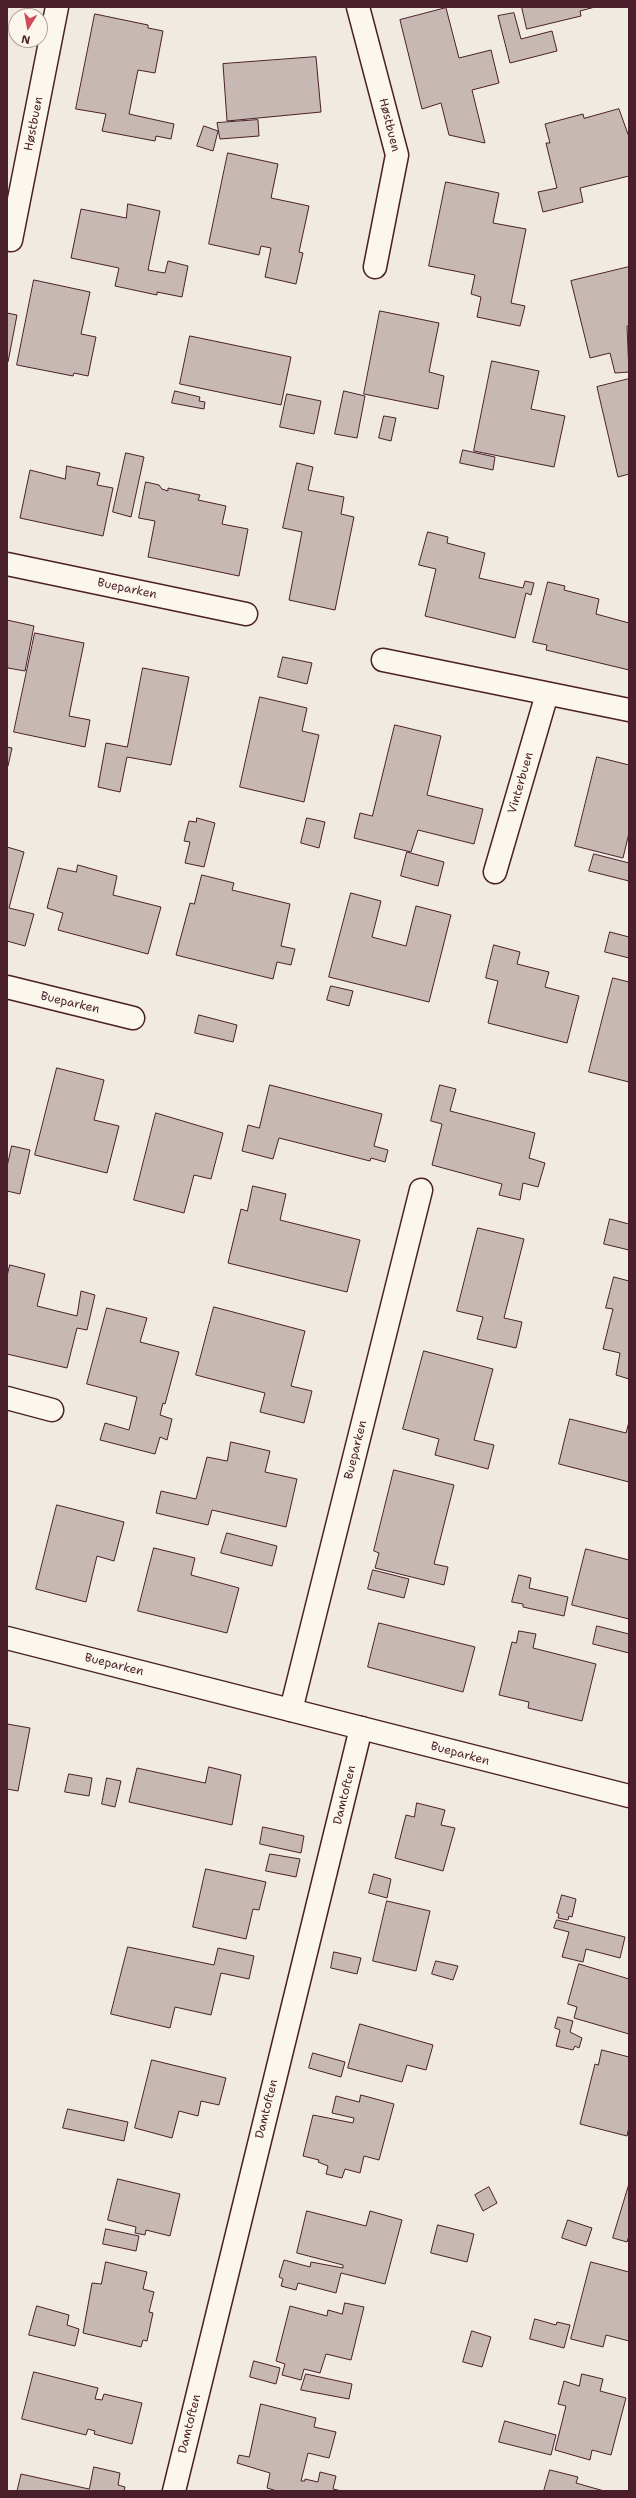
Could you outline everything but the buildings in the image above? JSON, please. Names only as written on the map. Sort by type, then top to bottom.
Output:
[{"type":"street","name":"Høstbuen","points":[[11,240],[57,7]]},
{"type":"street","name":"Høstbuen","points":[[358,7],[397,156],[375,267]]},
{"type":"street","name":"Bueparken","points":[[7,564],[246,614]]},
{"type":"street","points":[[383,660],[629,710]]},
{"type":"street","name":"Vinterbuen","points":[[494,872],[546,694]]},
{"type":"street","name":"Bueparken","points":[[7,987],[134,1018]]},
{"type":"street","name":"Bueparken","points":[[291,1710],[421,1190]]},
{"type":"street","points":[[7,1398],[52,1410]]},
{"type":"street","name":"Bueparken","points":[[7,1638],[629,1796]]},
{"type":"street","name":"Damtoften","points":[[174,2491],[361,1728]]}]
